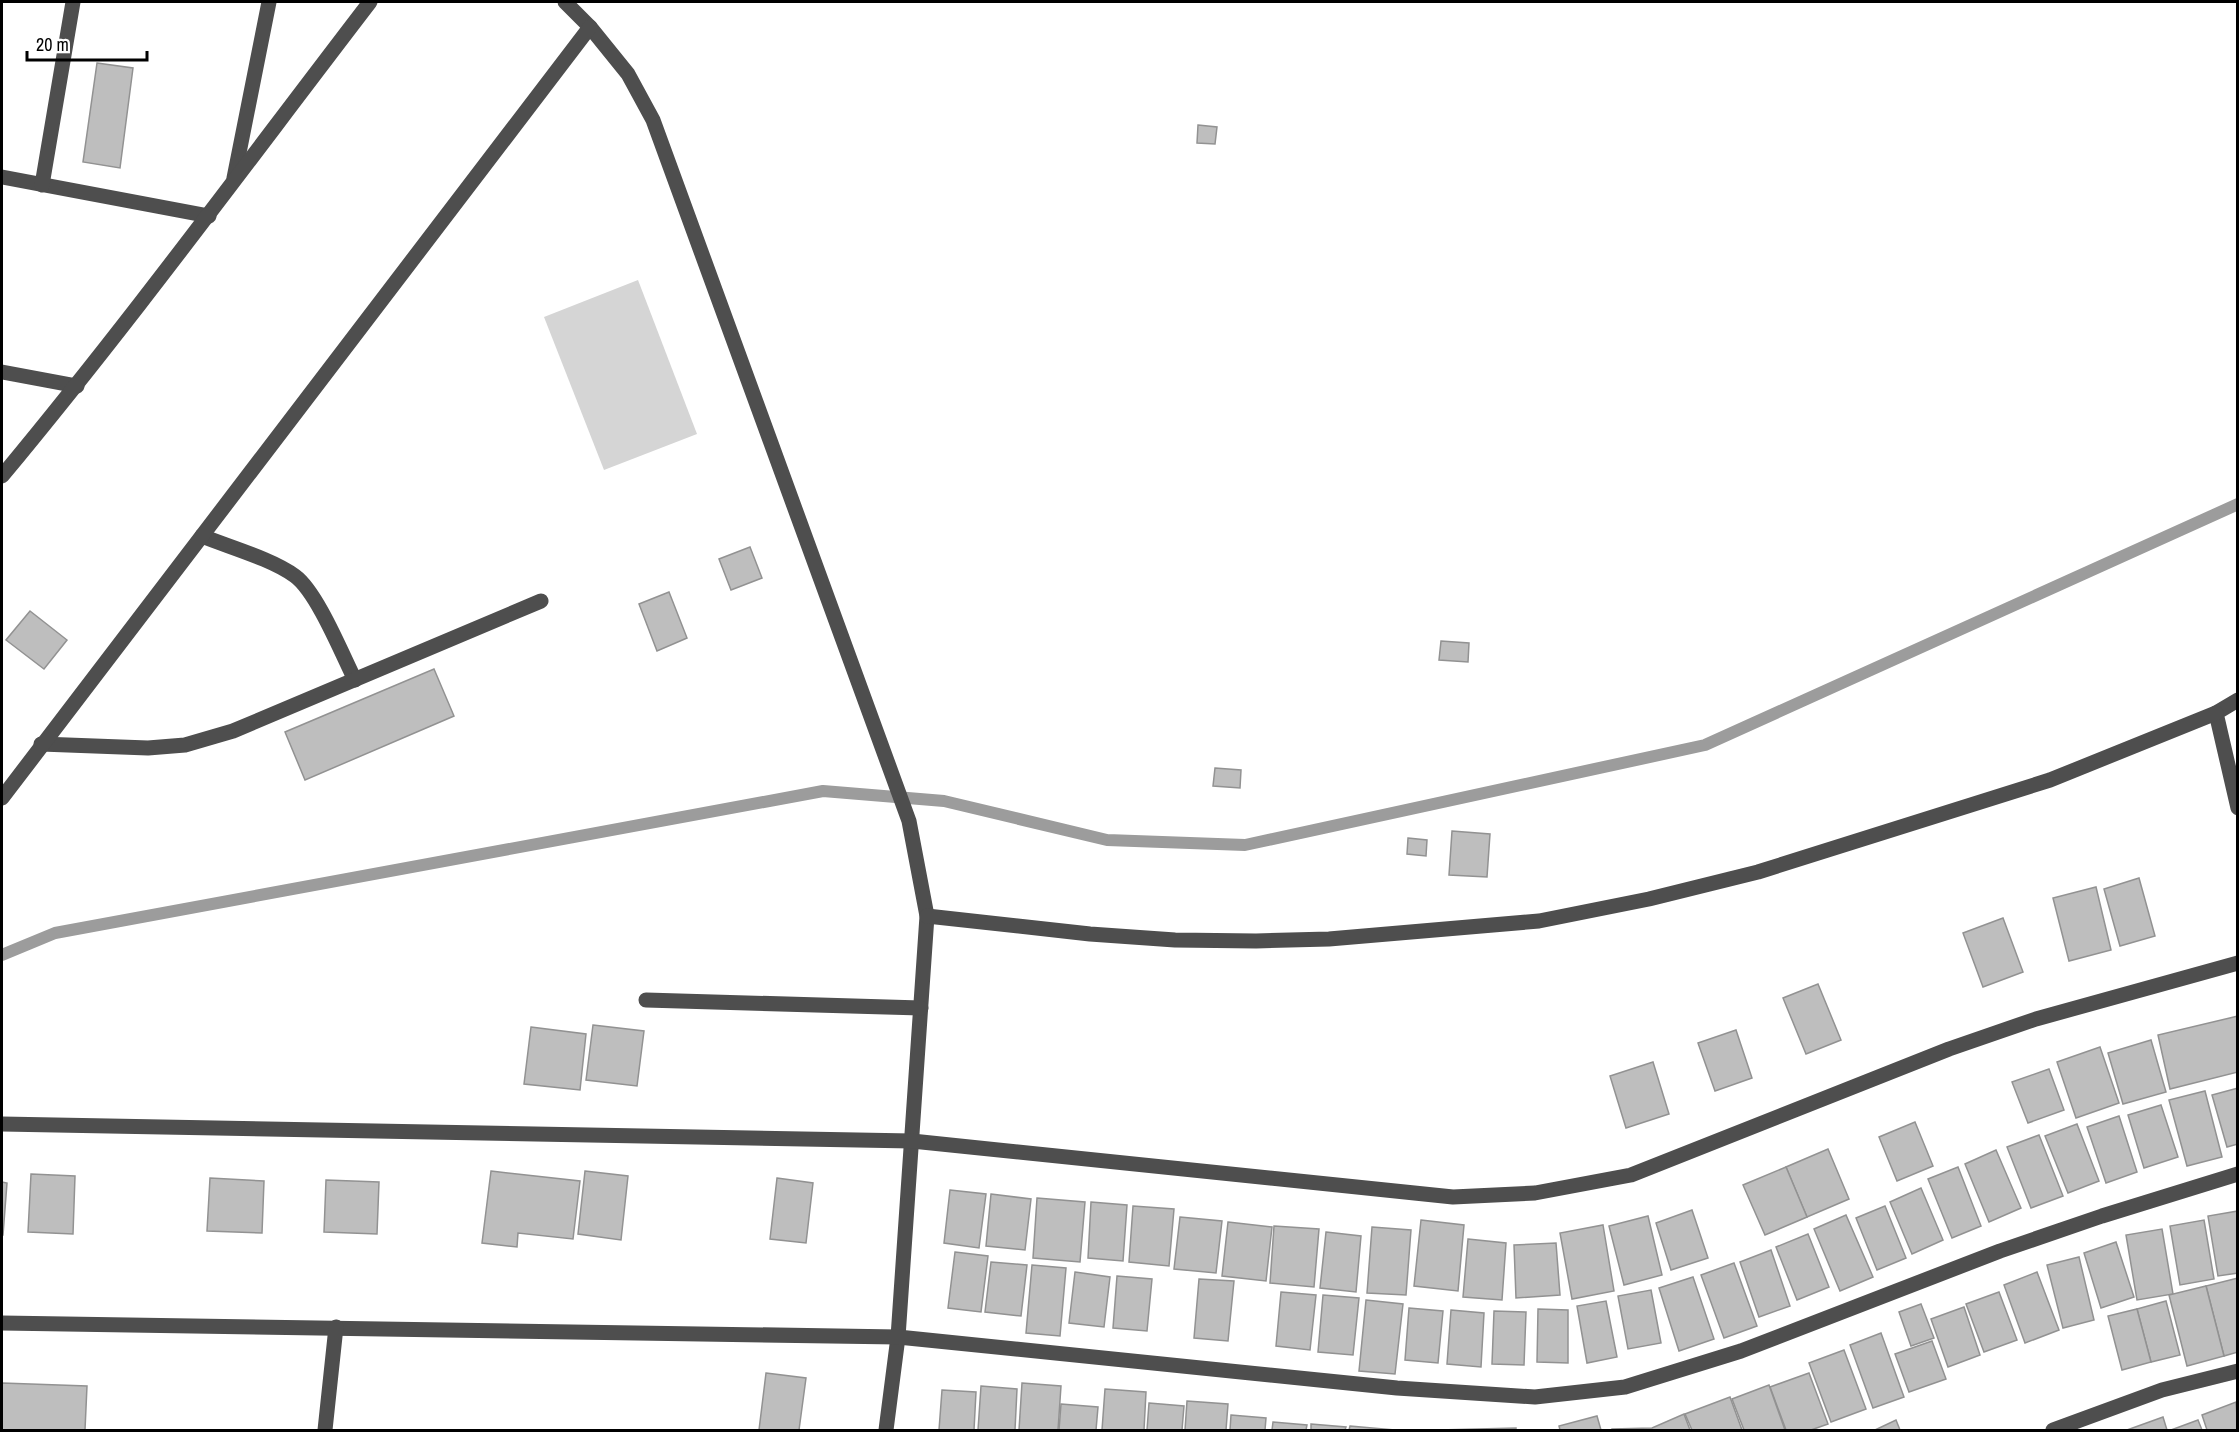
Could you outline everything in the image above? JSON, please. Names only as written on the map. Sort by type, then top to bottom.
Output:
[{"type":"street","points":[[42,185],[73,2]]},
{"type":"street","points":[[233,181],[269,2]]},
{"type":"street","points":[[2,476],[77,386],[209,216],[233,181],[370,2]]},
{"type":"street","points":[[564,2],[590,27],[628,74],[653,120],[909,821],[927,916],[898,1337],[886,1431]]},
{"type":"street","points":[[2,798],[590,27]]},
{"type":"street","points":[[2,177],[209,216]]},
{"type":"street","points":[[2,372],[77,386]]},
{"type":"street","points":[[202,536],[297,577],[311,593],[355,680]]},
{"type":"street","points":[[41,744],[148,748],[185,745],[233,731],[541,601]]},
{"type":"street","points":[[927,916],[1090,934],[1175,940],[1256,941],[1329,939],[1539,921],[1649,899],[1758,872],[2050,780],[2216,713],[2238,700]]},
{"type":"street","points":[[2216,713],[2238,808]]},
{"type":"street","points":[[2,1124],[912,1141],[1453,1197],[1535,1193],[1631,1175],[1950,1049],[2036,1019],[2191,974],[2238,963]]},
{"type":"street","points":[[646,1000],[921,1008]]},
{"type":"street","points":[[2,1323],[898,1337],[1397,1388],[1535,1397],[1625,1387],[1741,1351],[2000,1251],[2102,1216],[2238,1174]]},
{"type":"street","points":[[325,1431],[336,1327]]},
{"type":"street","points":[[2053,1431],[2162,1390],[2238,1371]]},
{"type":"shaded area","points":[[638,280],[697,434],[604,470],[544,317]]},
{"type":"building","points":[[97,63],[133,68],[120,168],[83,162]]},
{"type":"building","points":[[1198,125],[1217,127],[1215,144],[1197,143]]},
{"type":"building","points":[[750,547],[762,578],[731,590],[719,559]]},
{"type":"building","points":[[669,592],[687,638],[657,651],[639,604]]},
{"type":"building","points":[[30,611],[67,640],[44,669],[6,640]]},
{"type":"building","points":[[1441,641],[1469,643],[1468,662],[1439,660]]},
{"type":"building","points":[[434,669],[454,716],[305,780],[285,732]]},
{"type":"building","points":[[1215,768],[1241,770],[1240,788],[1213,786]]},
{"type":"building","points":[[1452,831],[1490,834],[1487,877],[1449,875]]},
{"type":"building","points":[[1408,838],[1427,840],[1426,856],[1407,854]]},
{"type":"building","points":[[2139,878],[2155,936],[2120,946],[2104,889]]},
{"type":"building","points":[[2096,887],[2111,950],[2069,961],[2053,898]]},
{"type":"building","points":[[2003,918],[2023,972],[1983,987],[1963,933]]},
{"type":"building","points":[[1818,984],[1841,1040],[1806,1054],[1783,998]]},
{"type":"building","points":[[2238,1016],[2238,1072],[2170,1089],[2158,1035]]},
{"type":"building","points":[[593,1025],[644,1031],[637,1086],[586,1080]]},
{"type":"building","points":[[531,1027],[586,1034],[580,1090],[524,1084]]},
{"type":"building","points":[[1736,1030],[1752,1078],[1715,1091],[1698,1043]]},
{"type":"building","points":[[2151,1040],[2166,1092],[2123,1104],[2108,1053]]},
{"type":"building","points":[[2100,1047],[2119,1103],[2076,1118],[2057,1062]]},
{"type":"building","points":[[1653,1062],[1669,1114],[1626,1128],[1610,1076]]},
{"type":"building","points":[[2049,1069],[2064,1110],[2028,1123],[2012,1082]]},
{"type":"building","points":[[2238,1088],[2238,1144],[2227,1147],[2212,1095]]},
{"type":"building","points":[[2205,1091],[2222,1157],[2187,1166],[2169,1100]]},
{"type":"building","points":[[2161,1105],[2178,1157],[2144,1168],[2128,1115]]},
{"type":"building","points":[[2119,1116],[2137,1172],[2106,1183],[2087,1127]]},
{"type":"building","points":[[1915,1122],[1933,1166],[1897,1181],[1879,1137]]},
{"type":"building","points":[[2077,1124],[2099,1181],[2068,1193],[2045,1136]]},
{"type":"building","points":[[2039,1135],[2063,1196],[2031,1208],[2007,1147]]},
{"type":"building","points":[[1828,1149],[1849,1199],[1807,1217],[1786,1167]]},
{"type":"building","points":[[1996,1150],[2021,1208],[1989,1222],[1965,1164]]},
{"type":"building","points":[[1786,1167],[1807,1217],[1765,1235],[1743,1185]]},
{"type":"building","points":[[1958,1167],[1981,1226],[1952,1238],[1928,1179]]},
{"type":"building","points":[[491,1171],[580,1181],[573,1239],[518,1233],[517,1247],[482,1243]]},
{"type":"building","points":[[585,1171],[628,1176],[621,1240],[578,1234]]},
{"type":"building","points":[[31,1174],[75,1176],[73,1234],[28,1232]]},
{"type":"building","points":[[210,1178],[264,1181],[262,1233],[207,1231]]},
{"type":"building","points":[[777,1178],[813,1183],[806,1243],[770,1239]]},
{"type":"building","points":[[326,1180],[379,1182],[377,1234],[324,1232]]},
{"type":"building","points":[[2,1182],[7,1183],[3,1235],[2,1235]]},
{"type":"building","points":[[1921,1188],[1943,1240],[1912,1254],[1890,1202]]},
{"type":"building","points":[[950,1190],[986,1194],[979,1248],[944,1243]]},
{"type":"building","points":[[991,1194],[1031,1199],[1025,1250],[986,1246]]},
{"type":"building","points":[[1037,1198],[1085,1202],[1080,1262],[1033,1258]]},
{"type":"building","points":[[1091,1202],[1127,1205],[1123,1261],[1088,1258]]},
{"type":"building","points":[[1133,1206],[1174,1209],[1169,1266],[1129,1262]]},
{"type":"building","points":[[1885,1206],[1906,1258],[1877,1270],[1856,1218]]},
{"type":"building","points":[[1692,1210],[1708,1258],[1671,1270],[1656,1223]]},
{"type":"building","points":[[2238,1211],[2238,1273],[2218,1276],[2208,1216]]},
{"type":"building","points":[[1846,1215],[1873,1277],[1840,1291],[1814,1229]]},
{"type":"building","points":[[1648,1216],[1662,1275],[1624,1285],[1609,1226]]},
{"type":"building","points":[[1180,1217],[1222,1221],[1216,1273],[1174,1269]]},
{"type":"building","points":[[1421,1220],[1464,1225],[1458,1291],[1414,1286]]},
{"type":"building","points":[[2204,1220],[2214,1279],[2180,1285],[2170,1226]]},
{"type":"building","points":[[1228,1222],[1272,1227],[1266,1281],[1222,1276]]},
{"type":"building","points":[[1603,1225],[1614,1291],[1572,1299],[1560,1233]]},
{"type":"building","points":[[1274,1226],[1319,1229],[1314,1287],[1270,1283]]},
{"type":"building","points":[[1372,1227],[1411,1230],[1406,1295],[1367,1293]]},
{"type":"building","points":[[2162,1229],[2173,1294],[2137,1300],[2126,1235]]},
{"type":"building","points":[[1326,1232],[1361,1236],[1356,1292],[1320,1288]]},
{"type":"building","points":[[1808,1234],[1829,1287],[1797,1300],[1776,1247]]},
{"type":"building","points":[[1468,1239],[1506,1243],[1502,1300],[1463,1297]]},
{"type":"building","points":[[2116,1242],[2134,1297],[2101,1308],[2084,1253]]},
{"type":"building","points":[[1556,1243],[1560,1295],[1516,1298],[1514,1245]]},
{"type":"building","points":[[1771,1250],[1790,1306],[1759,1317],[1740,1262]]},
{"type":"building","points":[[955,1252],[988,1256],[981,1312],[948,1308]]},
{"type":"building","points":[[2079,1257],[2094,1320],[2063,1328],[2047,1265]]},
{"type":"building","points":[[991,1262],[1027,1265],[1021,1316],[985,1312]]},
{"type":"building","points":[[1734,1263],[1757,1326],[1724,1338],[1701,1275]]},
{"type":"building","points":[[1032,1265],[1066,1268],[1060,1336],[1026,1333]]},
{"type":"building","points":[[1075,1272],[1110,1277],[1104,1327],[1069,1323]]},
{"type":"building","points":[[2037,1272],[2059,1330],[2025,1343],[2004,1285]]},
{"type":"building","points":[[1117,1276],[1152,1279],[1147,1331],[1113,1328]]},
{"type":"building","points":[[1693,1277],[1714,1339],[1679,1351],[1659,1288]]},
{"type":"building","points":[[2238,1278],[2238,1352],[2224,1356],[2206,1286]]},
{"type":"building","points":[[1199,1279],[1234,1281],[1228,1341],[1194,1338]]},
{"type":"building","points":[[2206,1286],[2224,1356],[2187,1366],[2169,1295]]},
{"type":"building","points":[[1651,1290],[1661,1343],[1628,1349],[1618,1296]]},
{"type":"building","points":[[1281,1292],[1316,1295],[1310,1350],[1276,1346]]},
{"type":"building","points":[[1999,1292],[2017,1340],[1984,1352],[1966,1304]]},
{"type":"building","points":[[1323,1295],[1359,1298],[1353,1355],[1318,1352]]},
{"type":"building","points":[[1366,1300],[1403,1304],[1395,1374],[1359,1371]]},
{"type":"building","points":[[1606,1301],[1617,1357],[1587,1363],[1577,1306]]},
{"type":"building","points":[[2166,1301],[2180,1355],[2151,1362],[2137,1309]]},
{"type":"building","points":[[1921,1304],[1934,1338],[1911,1346],[1899,1312]]},
{"type":"building","points":[[1964,1307],[1980,1355],[1948,1367],[1931,1319]]},
{"type":"building","points":[[1409,1308],[1443,1311],[1438,1363],[1405,1360]]},
{"type":"building","points":[[1538,1309],[1568,1310],[1568,1363],[1537,1362]]},
{"type":"building","points":[[2137,1309],[2151,1362],[2122,1370],[2108,1316]]},
{"type":"building","points":[[1451,1310],[1484,1313],[1481,1367],[1447,1364]]},
{"type":"building","points":[[1494,1311],[1526,1312],[1524,1365],[1492,1364]]},
{"type":"building","points":[[1881,1333],[1904,1397],[1873,1408],[1850,1345]]},
{"type":"building","points":[[1932,1341],[1946,1379],[1909,1392],[1895,1354]]},
{"type":"building","points":[[1844,1350],[1866,1409],[1831,1422],[1809,1363]]},
{"type":"building","points":[[766,1373],[806,1378],[799,1430],[759,1430]]},
{"type":"building","points":[[1809,1373],[1828,1424],[1811,1430],[1786,1430],[1770,1387]]},
{"type":"building","points":[[2,1383],[87,1386],[85,1430],[2,1430]]},
{"type":"building","points":[[1022,1383],[1061,1386],[1058,1430],[1019,1430]]},
{"type":"building","points":[[1769,1385],[1785,1430],[1744,1430],[1732,1399]]},
{"type":"building","points":[[981,1386],[1017,1389],[1015,1430],[978,1430]]},
{"type":"building","points":[[1105,1389],[1146,1392],[1144,1430],[1102,1430]]},
{"type":"building","points":[[942,1390],[976,1392],[974,1430],[939,1430]]},
{"type":"building","points":[[1730,1397],[1742,1430],[1692,1430],[1685,1414]]},
{"type":"building","points":[[1187,1401],[1228,1404],[1226,1430],[1185,1430]]},
{"type":"building","points":[[2236,1402],[2238,1430],[2207,1430],[2202,1415]]},
{"type":"building","points":[[1149,1403],[1184,1406],[1182,1430],[1147,1430]]},
{"type":"building","points":[[1061,1404],[1098,1407],[1096,1430],[1059,1430]]},
{"type":"building","points":[[1684,1414],[1690,1430],[1612,1430],[1652,1428]]},
{"type":"building","points":[[1231,1415],[1266,1418],[1265,1430],[1230,1430]]},
{"type":"building","points":[[1597,1416],[1601,1430],[1560,1430],[1559,1426]]},
{"type":"building","points":[[2163,1417],[2167,1430],[2127,1430]]},
{"type":"building","points":[[1896,1420],[1900,1430],[1875,1430]]},
{"type":"building","points":[[2198,1420],[2202,1430],[2171,1430]]},
{"type":"building","points":[[1273,1422],[1307,1425],[1306,1430],[1272,1430]]},
{"type":"building","points":[[1311,1424],[1346,1427],[1345,1430],[1311,1430]]},
{"type":"building","points":[[1350,1426],[1395,1430],[1349,1430]]},
{"type":"building","points":[[1516,1428],[1516,1430],[1438,1430]]},
{"type":"waterway","points":[[2,955],[55,933],[823,791],[944,801],[1107,840],[1245,845],[1705,745],[2238,504]]}]
